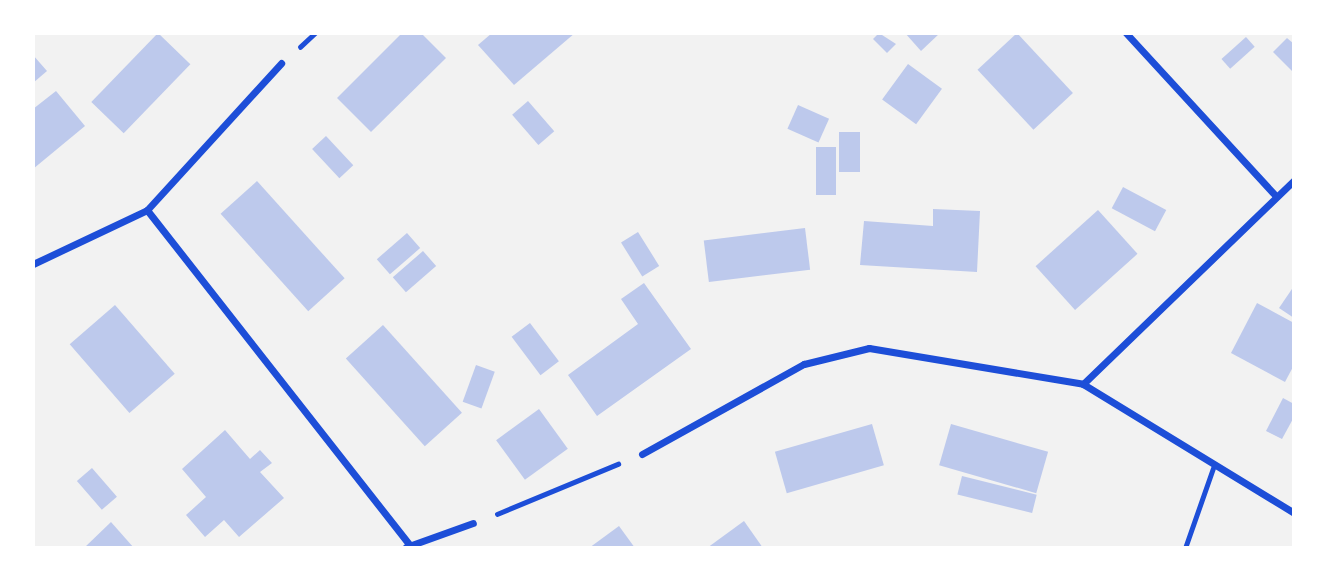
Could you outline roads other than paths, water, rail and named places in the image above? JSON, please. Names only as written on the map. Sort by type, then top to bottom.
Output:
[{"type":"street","points":[[1126,33],[1276,196]]},
{"type":"street","points":[[33,264],[147,209],[281,63]]},
{"type":"street","points":[[1083,384],[1294,180]]},
{"type":"street","points":[[147,209],[408,547],[473,523]]},
{"type":"street","points":[[642,454],[804,364],[869,348],[1083,384],[1213,468],[1294,513]]},
{"type":"lane","points":[[1185,548],[1213,468]]}]
